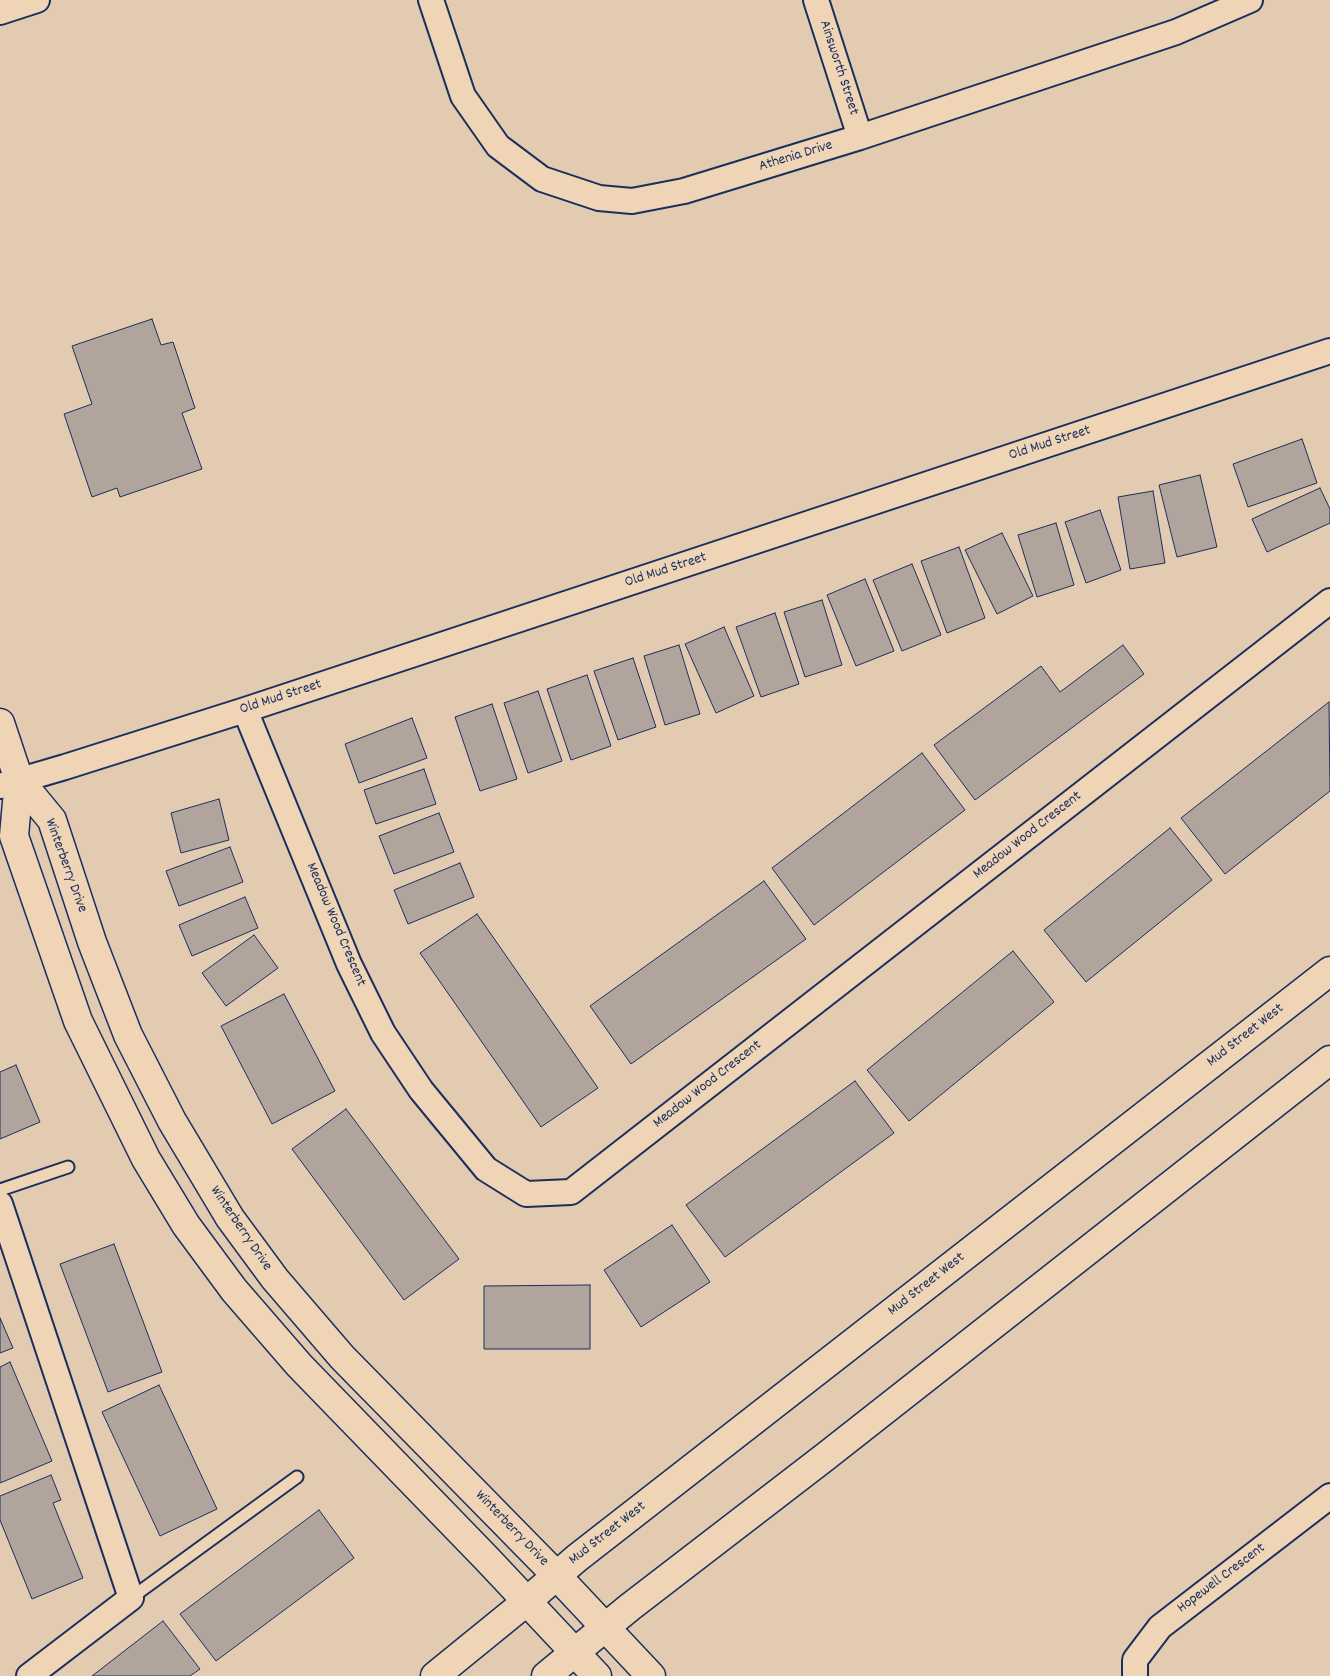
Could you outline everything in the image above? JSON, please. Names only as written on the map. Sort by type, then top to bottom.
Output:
[{"type":"main road","points":[[0,723],[9,783],[14,836],[78,1021],[146,1159],[186,1225],[234,1290],[299,1365],[488,1560],[597,1676]]},
{"type":"main road","name":"Winterberry Drive","points":[[9,783],[52,820],[92,942],[128,1035],[172,1121],[230,1218],[275,1279],[342,1357],[556,1575],[651,1676]]},
{"type":"main road","name":"Mud Street West","points":[[435,1676],[526,1602],[556,1575],[1330,971]]},
{"type":"main road","points":[[546,1676],[605,1627],[833,1451],[1330,1060]]},
{"type":"street","points":[[0,12],[36,0]]},
{"type":"street","name":"Athenia Drive","points":[[431,0],[463,96],[498,146],[542,179],[599,198],[632,201],[684,191],[860,137],[1176,32],[1250,0]]},
{"type":"street","name":"Ainsworth Street","points":[[816,0],[860,137]]},
{"type":"street","name":"Old Mud Street","points":[[9,783],[246,710],[1330,351]]},
{"type":"street","name":"Meadow Wood Crescent","points":[[246,710],[350,964],[383,1034],[421,1090],[486,1169],[526,1194],[571,1192],[1330,601]]},
{"type":"street","points":[[0,1204],[131,1598],[29,1676]]},
{"type":"street","name":"Hopewell Crescent","points":[[1135,1676],[1135,1660],[1160,1626],[1330,1496]]},
{"type":"lane","points":[[0,1190],[68,1166]]},
{"type":"lane","points":[[131,1598],[297,1477]]},
{"type":"building","points":[[152,319],[161,345],[173,342],[195,408],[182,413],[202,469],[120,497],[117,488],[92,497],[64,414],[92,404],[72,346]]},
{"type":"building","points":[[1302,439],[1317,483],[1248,507],[1233,464]]},
{"type":"building","points":[[1200,475],[1217,547],[1177,557],[1159,485]]},
{"type":"building","points":[[1320,488],[1330,509],[1330,523],[1267,552],[1252,519]]},
{"type":"building","points":[[1153,491],[1165,563],[1130,569],[1118,497]]},
{"type":"building","points":[[1100,510],[1121,570],[1086,583],[1065,522]]},
{"type":"building","points":[[1056,523],[1074,585],[1037,597],[1018,535]]},
{"type":"building","points":[[1002,533],[1033,596],[997,614],[965,550]]},
{"type":"building","points":[[959,547],[985,618],[947,633],[921,561]]},
{"type":"building","points":[[912,564],[941,635],[902,651],[873,580]]},
{"type":"building","points":[[865,579],[894,651],[856,666],[827,595]]},
{"type":"building","points":[[822,600],[842,665],[805,677],[784,612]]},
{"type":"building","points":[[775,613],[799,684],[761,697],[736,627]]},
{"type":"building","points":[[724,627],[754,696],[716,713],[685,644]]},
{"type":"building","points":[[679,645],[700,714],[665,725],[644,656]]},
{"type":"building","points":[[1123,645],[1144,674],[975,800],[934,745],[1041,666],[1060,692]]},
{"type":"building","points":[[633,658],[656,727],[618,740],[594,671]]},
{"type":"building","points":[[587,675],[611,746],[571,760],[547,689]]},
{"type":"building","points":[[538,691],[562,761],[528,773],[504,703]]},
{"type":"building","points":[[1329,702],[1330,791],[1225,874],[1181,818]]},
{"type":"building","points":[[492,704],[517,779],[480,791],[455,717]]},
{"type":"building","points":[[412,718],[427,758],[359,783],[345,744]]},
{"type":"building","points":[[922,753],[965,810],[814,925],[772,868]]},
{"type":"building","points":[[424,769],[436,804],[376,824],[364,790]]},
{"type":"building","points":[[219,799],[229,840],[181,853],[171,813]]},
{"type":"building","points":[[439,813],[454,852],[394,874],[379,836]]},
{"type":"building","points":[[1170,828],[1212,880],[1086,982],[1044,930]]},
{"type":"building","points":[[230,847],[243,882],[179,906],[166,871]]},
{"type":"building","points":[[460,863],[474,897],[408,924],[394,890]]},
{"type":"building","points":[[764,881],[806,939],[631,1064],[590,1006]]},
{"type":"building","points":[[245,897],[258,928],[192,956],[179,925]]},
{"type":"building","points":[[477,914],[598,1088],[541,1127],[420,953]]},
{"type":"building","points":[[254,935],[278,968],[226,1006],[202,973]]},
{"type":"building","points":[[1013,951],[1054,1002],[909,1121],[867,1070]]},
{"type":"building","points":[[284,994],[335,1091],[272,1124],[221,1026]]},
{"type":"building","points":[[16,1065],[40,1122],[0,1139],[0,1072]]},
{"type":"building","points":[[855,1081],[894,1133],[725,1257],[686,1205]]},
{"type":"building","points":[[346,1109],[459,1259],[404,1300],[292,1149]]},
{"type":"building","points":[[672,1225],[710,1282],[641,1327],[604,1270]]},
{"type":"building","points":[[114,1244],[162,1372],[108,1392],[60,1264]]},
{"type":"building","points":[[590,1285],[590,1349],[484,1349],[484,1286]]},
{"type":"building","points":[[0,1318],[13,1348],[0,1353]]},
{"type":"building","points":[[10,1362],[52,1461],[0,1483],[0,1367]]},
{"type":"building","points":[[159,1385],[217,1509],[160,1536],[102,1412]]},
{"type":"building","points":[[51,1475],[61,1500],[53,1503],[83,1578],[32,1599],[0,1520],[0,1496]]},
{"type":"building","points":[[319,1510],[354,1558],[216,1661],[180,1614]]},
{"type":"building","points":[[163,1621],[200,1669],[190,1676],[92,1676]]}]
